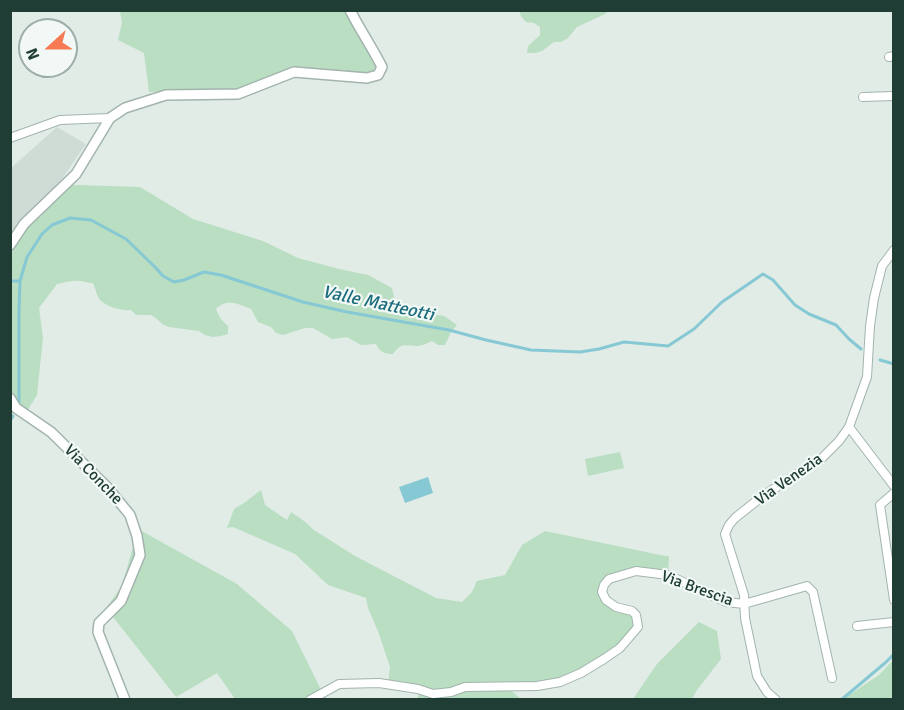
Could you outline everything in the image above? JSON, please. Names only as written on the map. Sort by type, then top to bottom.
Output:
[{"type":"street","points":[[10,245],[24,224],[76,174],[110,118],[125,108],[166,95],[238,94],[294,72],[367,78],[378,75],[382,67],[350,10]]},
{"type":"street","points":[[863,97],[894,96]]},
{"type":"street","points":[[10,138],[60,120],[110,118]]},
{"type":"street","name":"Via Venezia","points":[[776,699],[757,676],[744,595],[725,534],[735,518],[764,495],[821,459],[849,427],[867,377],[870,326],[882,266],[894,250]]},
{"type":"street","name":"Via Conche","points":[[10,398],[16,408],[51,432],[108,488],[130,515],[140,555],[121,601],[99,623],[98,632],[125,699]]},
{"type":"street","points":[[849,427],[894,486]]},
{"type":"street","points":[[894,493],[880,505],[894,600]]},
{"type":"street","name":"Via Brescia","points":[[310,699],[339,684],[379,682],[433,694],[451,692],[465,687],[537,686],[560,682],[581,673],[620,648],[638,627],[636,615],[632,611],[616,607],[606,600],[602,592],[609,579],[621,574],[636,571],[668,575],[726,602],[744,604]]},
{"type":"street","points":[[744,604],[807,586],[813,592],[832,678]]},
{"type":"street","points":[[857,626],[894,622]]},
{"type":"shaded area","points":[[57,127],[86,144],[57,186],[35,208],[11,244],[11,168]]},
{"type":"green space","points":[[519,10],[608,11],[577,27],[568,38],[561,42],[554,42],[542,51],[527,53],[528,46],[540,35],[540,27],[526,22]]},
{"type":"green space","points":[[120,11],[355,11],[378,63],[372,74],[302,74],[237,89],[149,92],[144,53],[118,40],[122,23]]},
{"type":"green space","points":[[57,186],[140,187],[193,219],[263,241],[298,258],[368,275],[392,288],[397,309],[444,316],[457,325],[445,345],[438,345],[432,341],[419,346],[404,346],[390,354],[381,351],[376,344],[361,345],[347,337],[332,339],[313,328],[305,328],[283,335],[276,333],[271,327],[258,322],[251,309],[228,303],[216,309],[228,326],[228,334],[213,337],[199,331],[169,327],[151,315],[136,315],[131,310],[113,308],[97,295],[93,283],[75,281],[57,284],[39,308],[43,338],[37,395],[27,411],[11,401],[10,244],[35,208]]},
{"type":"green space","points":[[620,452],[624,468],[588,476],[585,459]]},
{"type":"green space","points":[[261,490],[265,505],[287,520],[291,512],[314,530],[355,556],[436,598],[462,602],[472,592],[477,581],[505,575],[522,545],[545,531],[669,556],[668,575],[636,571],[604,585],[606,600],[632,611],[638,621],[620,648],[560,682],[508,688],[521,699],[417,699],[420,691],[388,685],[390,667],[366,598],[328,585],[295,554],[233,527],[227,528],[234,509]]},
{"type":"green space","points":[[138,529],[237,584],[292,631],[325,698],[235,699],[217,673],[176,697],[106,608],[122,586]]},
{"type":"green space","points":[[699,622],[717,631],[721,659],[692,699],[633,699],[657,664]]},
{"type":"green space","points":[[893,660],[893,699],[843,699],[879,675]]},
{"type":"water","points":[[428,477],[433,493],[405,503],[399,487]]},
{"type":"waterway","name":"Valle Matteotti","points":[[19,403],[20,281],[27,257],[42,234],[52,225],[70,218],[91,220],[126,239],[163,276],[174,282],[204,272],[221,275],[303,302],[449,330],[531,350],[580,352],[624,342],[668,346],[694,329],[722,302],[763,274],[773,280],[795,305],[809,314],[836,325],[861,349]]},
{"type":"waterway","points":[[10,281],[20,281]]},
{"type":"waterway","name":"Valle Matteotti","points":[[880,360],[894,364]]},
{"type":"waterway","name":"Valle Matteotti","points":[[10,421],[13,416]]},
{"type":"waterway","points":[[841,700],[894,654]]}]
